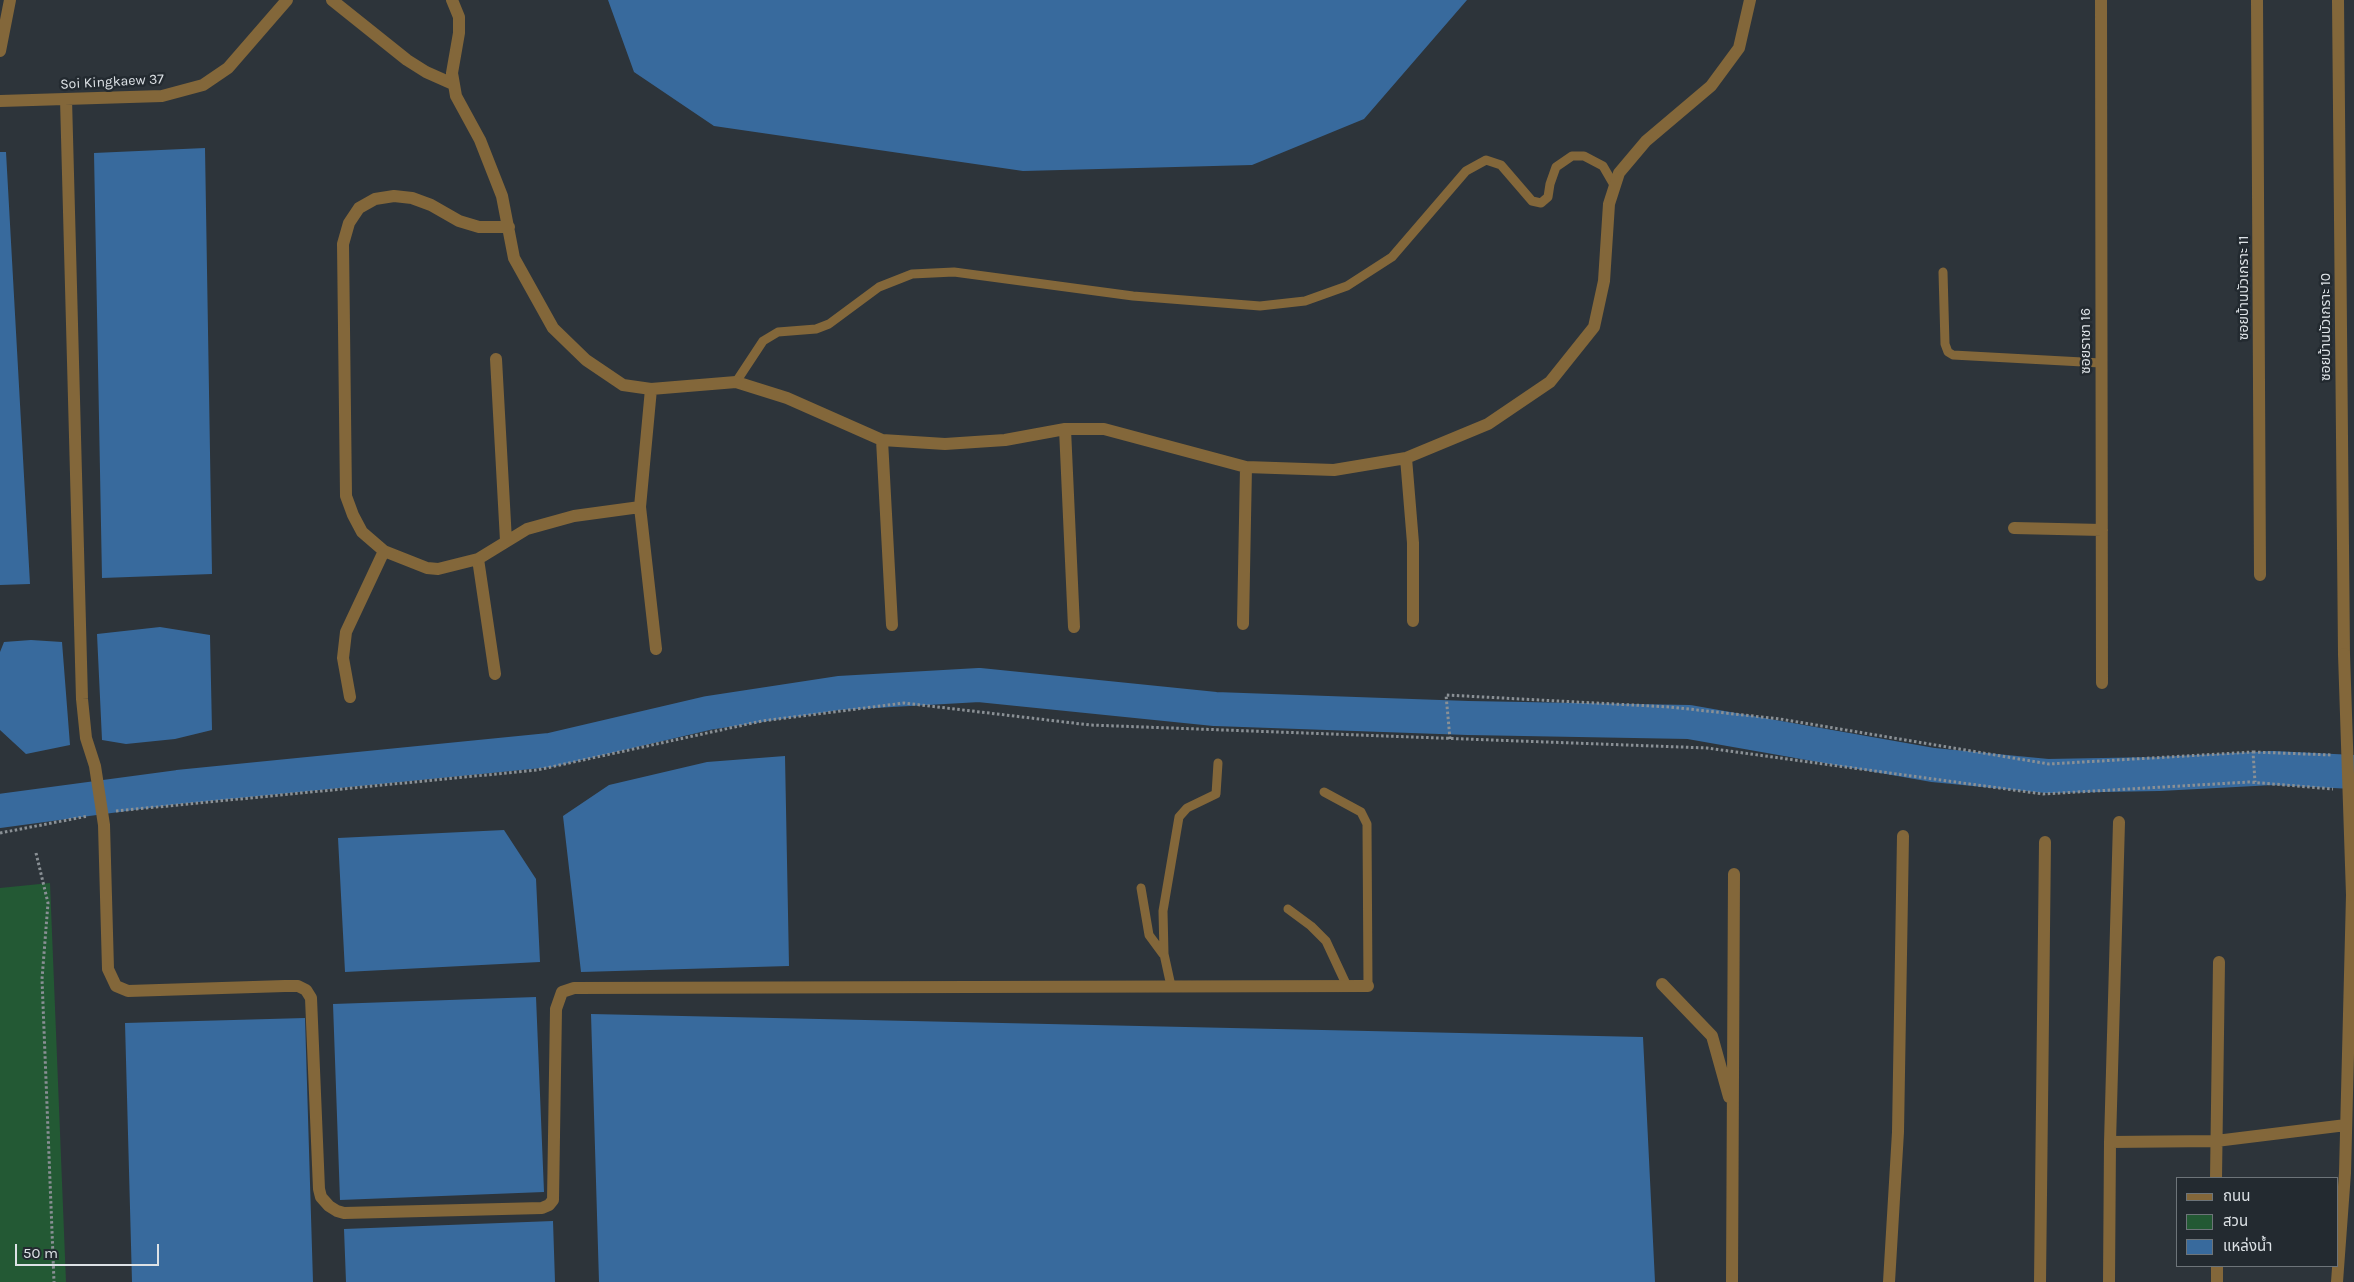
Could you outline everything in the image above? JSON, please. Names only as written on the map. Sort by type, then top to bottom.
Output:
[{"type":"street","name":"Soi Kingkaew 37","points":[[0,101],[162,96],[203,85],[228,68],[287,0]]},
{"type":"street","points":[[332,0],[407,60],[426,72],[453,84]]},
{"type":"street","points":[[452,0],[459,17],[459,33],[452,60],[453,84],[456,96],[480,140],[502,196],[514,258],[553,328],[586,360],[624,385],[651,389],[736,382],[787,398],[882,440],[953,444],[1005,440],[1065,429],[1104,428],[1246,467],[1334,470],[1406,458],[1488,424],[1550,382],[1594,328],[1604,281],[1609,204],[1619,173],[1646,141],[1711,86],[1739,48],[1750,0]]},
{"type":"street","name":"ซอยราชา 16","points":[[2101,0],[2102,683]]},
{"type":"street","name":"ซอยบ้านบัวเกราะ 11","points":[[2257,0],[2260,575]]},
{"type":"street","name":"ซอยบ้านบัวเกราะ 10","points":[[2338,0],[2348,376],[2348,586],[2344,654],[2352,895],[2351,1052],[2346,1125],[2349,1172],[2339,1264]]},
{"type":"street","points":[[0,50],[10,1]]},
{"type":"street","points":[[66,99],[82,700],[86,738],[95,766],[102,808],[108,969],[116,986],[128,991],[298,986],[306,990],[311,998],[319,1189],[321,1197],[337,1212],[542,1208],[549,1205],[553,1200],[556,1008],[562,992],[574,988],[1368,986]]},
{"type":"street","points":[[509,227],[479,227],[459,221],[431,205],[412,198],[394,196],[375,198],[359,208],[349,223],[344,244],[346,496],[353,515],[362,532],[384,552],[432,569],[478,559],[527,529],[574,516],[640,507]]},
{"type":"street","points":[[496,359],[506,542]]},
{"type":"street","points":[[651,389],[640,507],[656,649]]},
{"type":"street","points":[[1065,429],[1074,627]]},
{"type":"street","points":[[882,440],[892,625]]},
{"type":"street","points":[[1406,458],[1413,543],[1413,620]]},
{"type":"street","points":[[1243,624],[1246,467]]},
{"type":"street","points":[[2014,528],[2102,530]]},
{"type":"street","points":[[350,697],[343,658],[346,632],[384,552]]},
{"type":"street","points":[[478,559],[495,674]]},
{"type":"street","points":[[2109,1282],[2110,1142],[2119,822]]},
{"type":"street","points":[[1889,1282],[1898,1132],[1903,836]]},
{"type":"street","points":[[2040,1282],[2045,842]]},
{"type":"street","points":[[1732,1282],[1734,874]]},
{"type":"street","points":[[2216,1177],[2219,962]]},
{"type":"street","points":[[1662,984],[1712,1036],[1733,1111]]},
{"type":"street","points":[[2110,1142],[2216,1141],[2346,1125]]},
{"type":"street","points":[[2217,1267],[2217,1282]]},
{"type":"street","name":"ซอยบ้านบัวเกราะ 10","points":[[2337,1282],[2339,1267]]},
{"type":"lane","points":[[736,382],[762,341],[778,332],[816,329],[829,324],[879,287],[912,274],[954,272],[1133,296],[1260,306],[1305,301],[1347,286],[1392,257],[1466,171],[1486,160],[1501,166],[1532,201],[1541,203],[1548,196],[1556,167],[1572,156],[1584,156],[1603,166],[1614,185]]},
{"type":"lane","points":[[1943,272],[1945,344],[1948,352],[1953,355],[2101,362]]},
{"type":"lane","points":[[1172,986],[1164,954],[1163,911],[1179,817],[1187,808],[1216,794],[1218,762]]},
{"type":"lane","points":[[1324,792],[1354,808],[1366,818],[1368,986]]},
{"type":"lane","points":[[1141,888],[1149,934],[1164,954]]},
{"type":"lane","points":[[1288,909],[1311,926],[1326,941],[1347,986]]},
{"type":"path","points":[[1450,739],[1446,695],[1670,707],[1780,719],[2049,764],[2253,752],[2336,755]]},
{"type":"path","points":[[0,833],[102,808],[537,770],[762,721],[904,703],[1090,725],[1707,748],[2043,794],[2255,782],[2334,790]]},
{"type":"path","points":[[2253,752],[2255,782]]},
{"type":"path","points":[[36,853],[48,903],[42,979],[54,1282]]},
{"type":"green space","points":[[50,883],[66,1282],[0,1282],[0,888]]},
{"type":"water","points":[[608,0],[1467,0],[1364,119],[1252,165],[1023,171],[714,126],[634,72]]},
{"type":"water","points":[[205,148],[212,574],[102,578],[94,153]]},
{"type":"water","points":[[0,152],[6,152],[30,584],[0,585]]},
{"type":"water","points":[[160,627],[210,635],[212,730],[175,739],[126,744],[102,740],[97,634]]},
{"type":"water","points":[[31,640],[62,642],[70,745],[26,754],[0,730],[0,652],[4,642]]},
{"type":"water","points":[[785,756],[789,966],[581,972],[563,816],[609,785],[707,762]]},
{"type":"water","points":[[504,830],[536,879],[540,962],[345,972],[338,838]]},
{"type":"water","points":[[536,997],[544,1192],[340,1200],[333,1004]]},
{"type":"water","points":[[591,1014],[1643,1037],[1655,1282],[599,1282]]},
{"type":"water","points":[[305,1018],[313,1282],[132,1282],[125,1023]]},
{"type":"water","points":[[553,1221],[555,1282],[346,1282],[344,1229]]},
{"type":"waterway","points":[[0,811],[178,787],[550,750],[708,713],[839,693],[979,685],[1215,709],[1468,718],[1689,722],[1933,765],[2047,776],[2159,774],[2273,768],[2354,772]]}]
